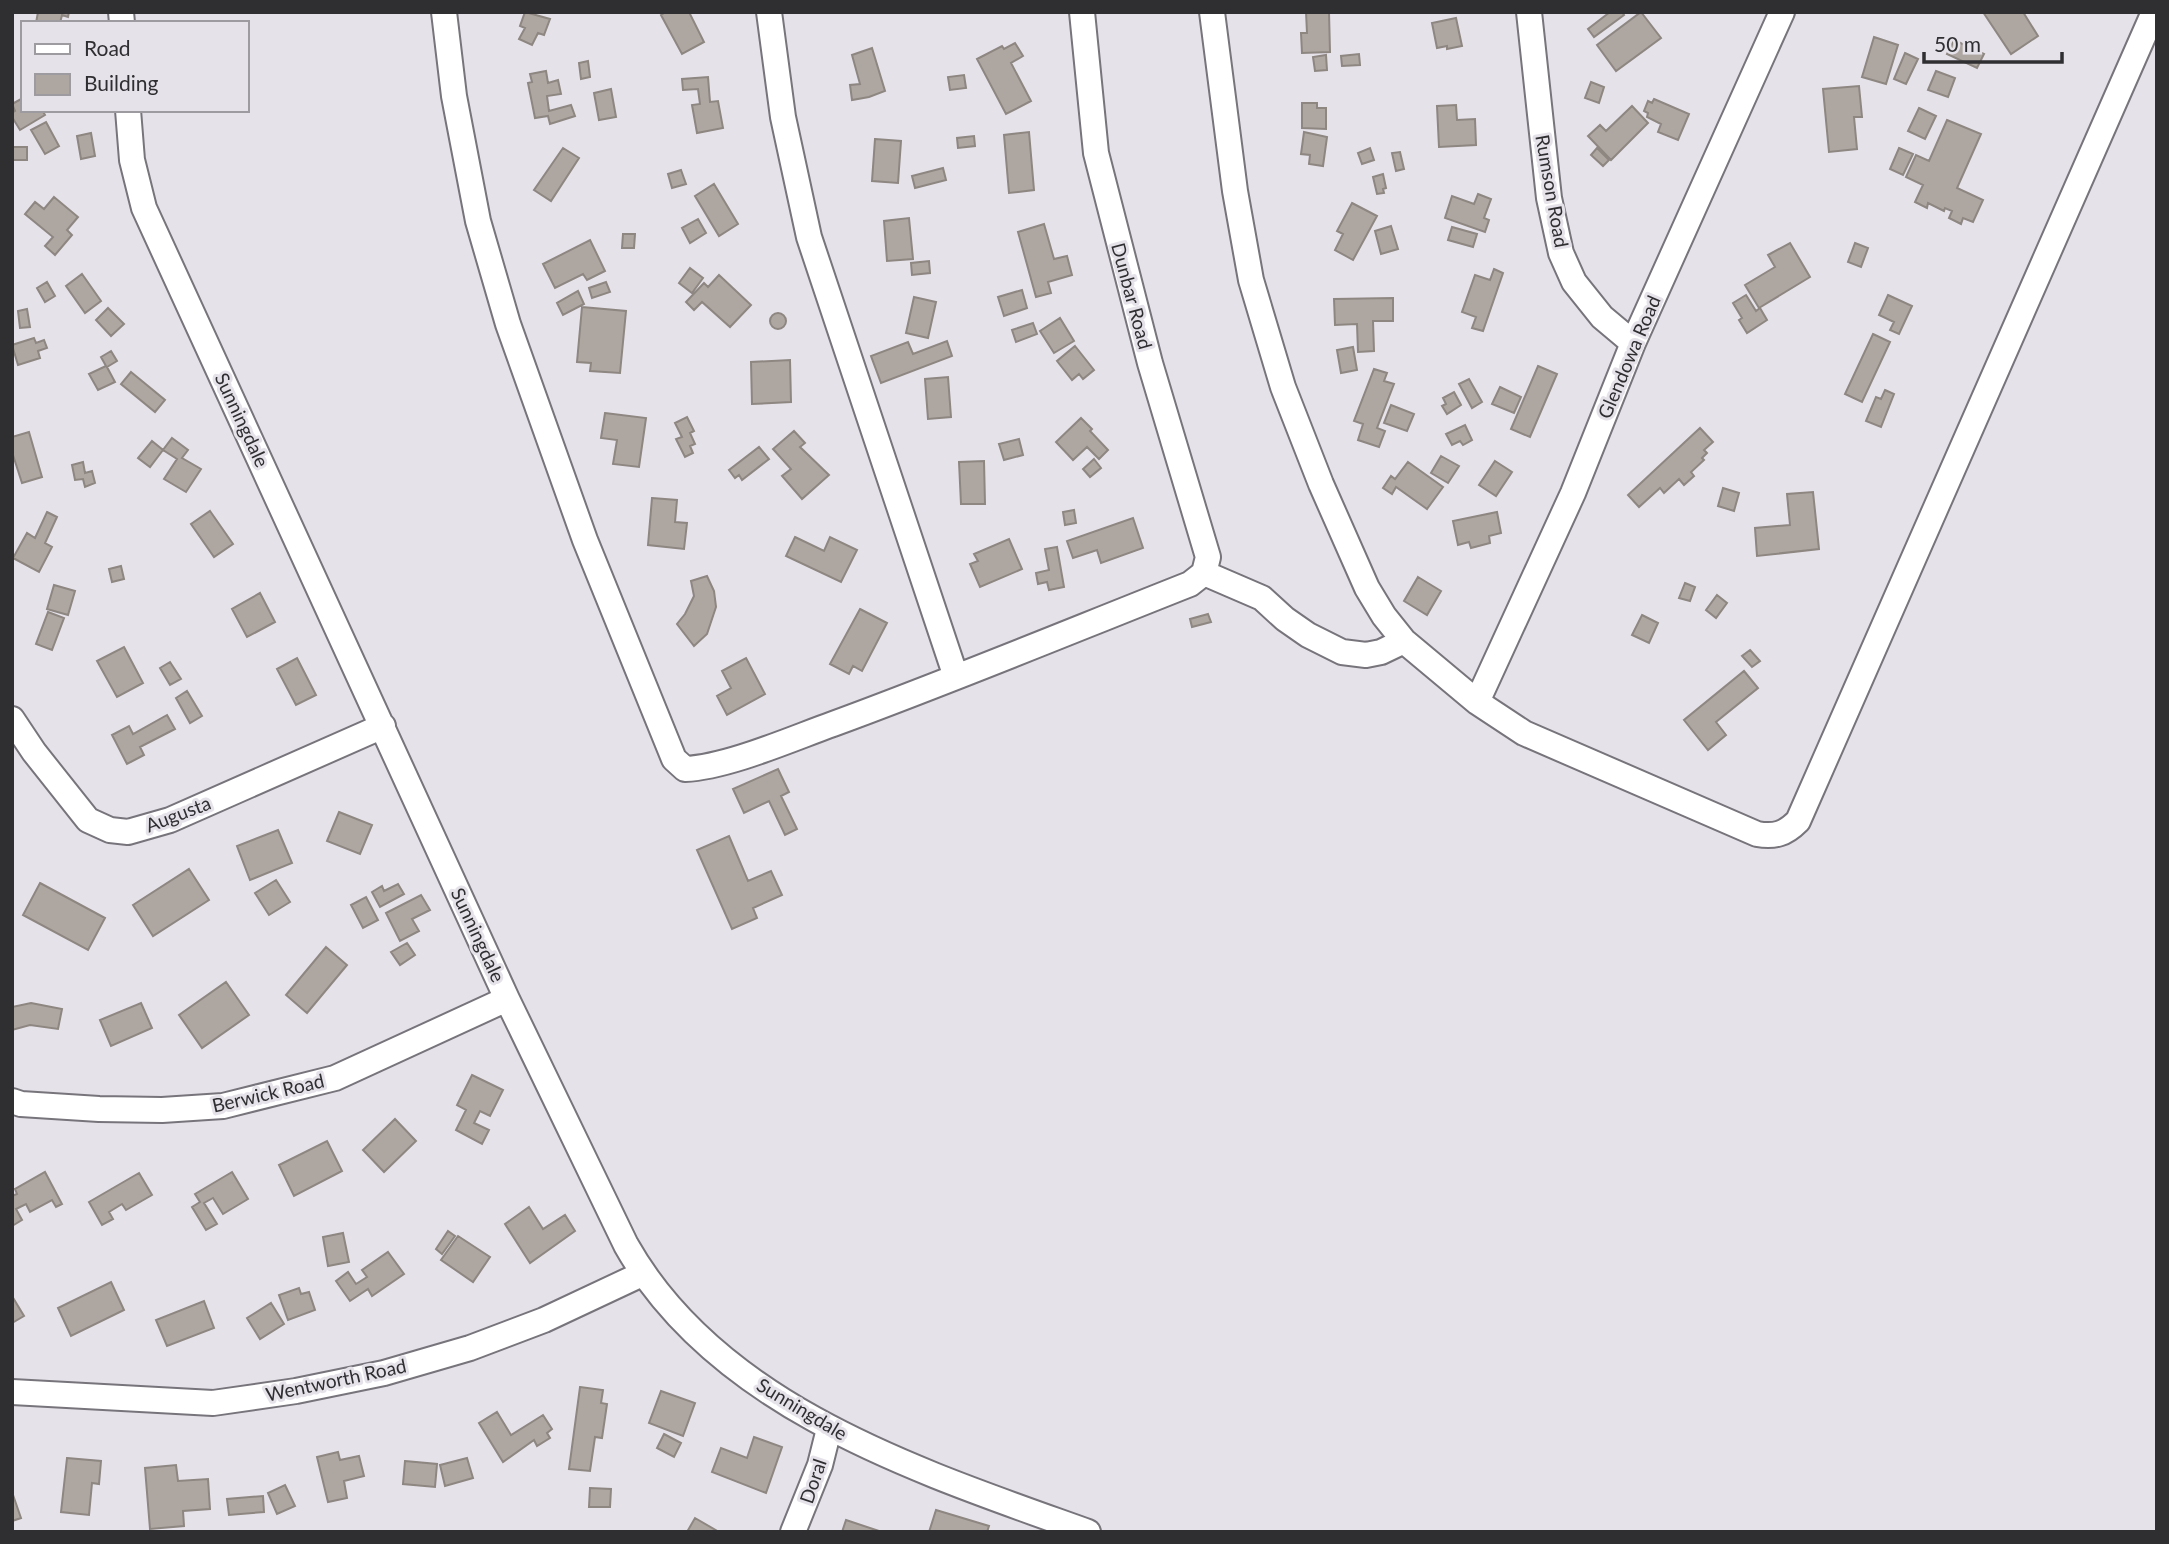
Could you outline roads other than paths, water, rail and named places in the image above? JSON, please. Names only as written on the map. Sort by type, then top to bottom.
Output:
[{"type":"street","points":[[444,12],[454,96],[478,221],[508,324],[585,540],[674,759],[685,769],[702,768],[804,734],[956,677],[1190,584],[1204,573],[1262,598],[1293,625],[1342,652],[1373,653],[1404,641]]},
{"type":"street","points":[[769,12],[783,117],[809,237],[956,677]]},
{"type":"street","name":"Dunbar Road","points":[[1082,12],[1096,153],[1150,363],[1208,557],[1204,573]]},
{"type":"street","points":[[1212,12],[1235,191],[1251,280],[1283,387],[1321,484],[1367,588],[1384,616],[1404,641],[1477,702],[1524,733],[1756,834],[1780,835],[1798,821],[2151,38],[2154,12]]},
{"type":"street","name":"Rumson Road","points":[[1529,12],[1549,198],[1562,253],[1574,282],[1602,317],[1633,343]]},
{"type":"street","name":"Glendowa Road","points":[[1477,702],[1573,492],[1633,343],[1782,12]]},
{"type":"street","name":"Sunningdale","points":[[128,112],[132,160],[145,208],[508,999],[642,1274],[703,1341],[747,1376],[829,1429],[936,1476],[1088,1532]]},
{"type":"street","name":"Augusta","points":[[12,719],[88,820],[110,830],[128,832],[170,820],[383,726]]},
{"type":"street","name":"Berwick Road","points":[[12,1101],[21,1104],[99,1109],[162,1110],[223,1106],[335,1078],[508,999]]},
{"type":"street","name":"Wentworth Road","points":[[12,1392],[213,1403],[296,1391],[384,1373],[470,1348],[544,1320],[642,1274]]},
{"type":"street","name":"Doral","points":[[793,1532],[820,1465],[829,1429]]}]
